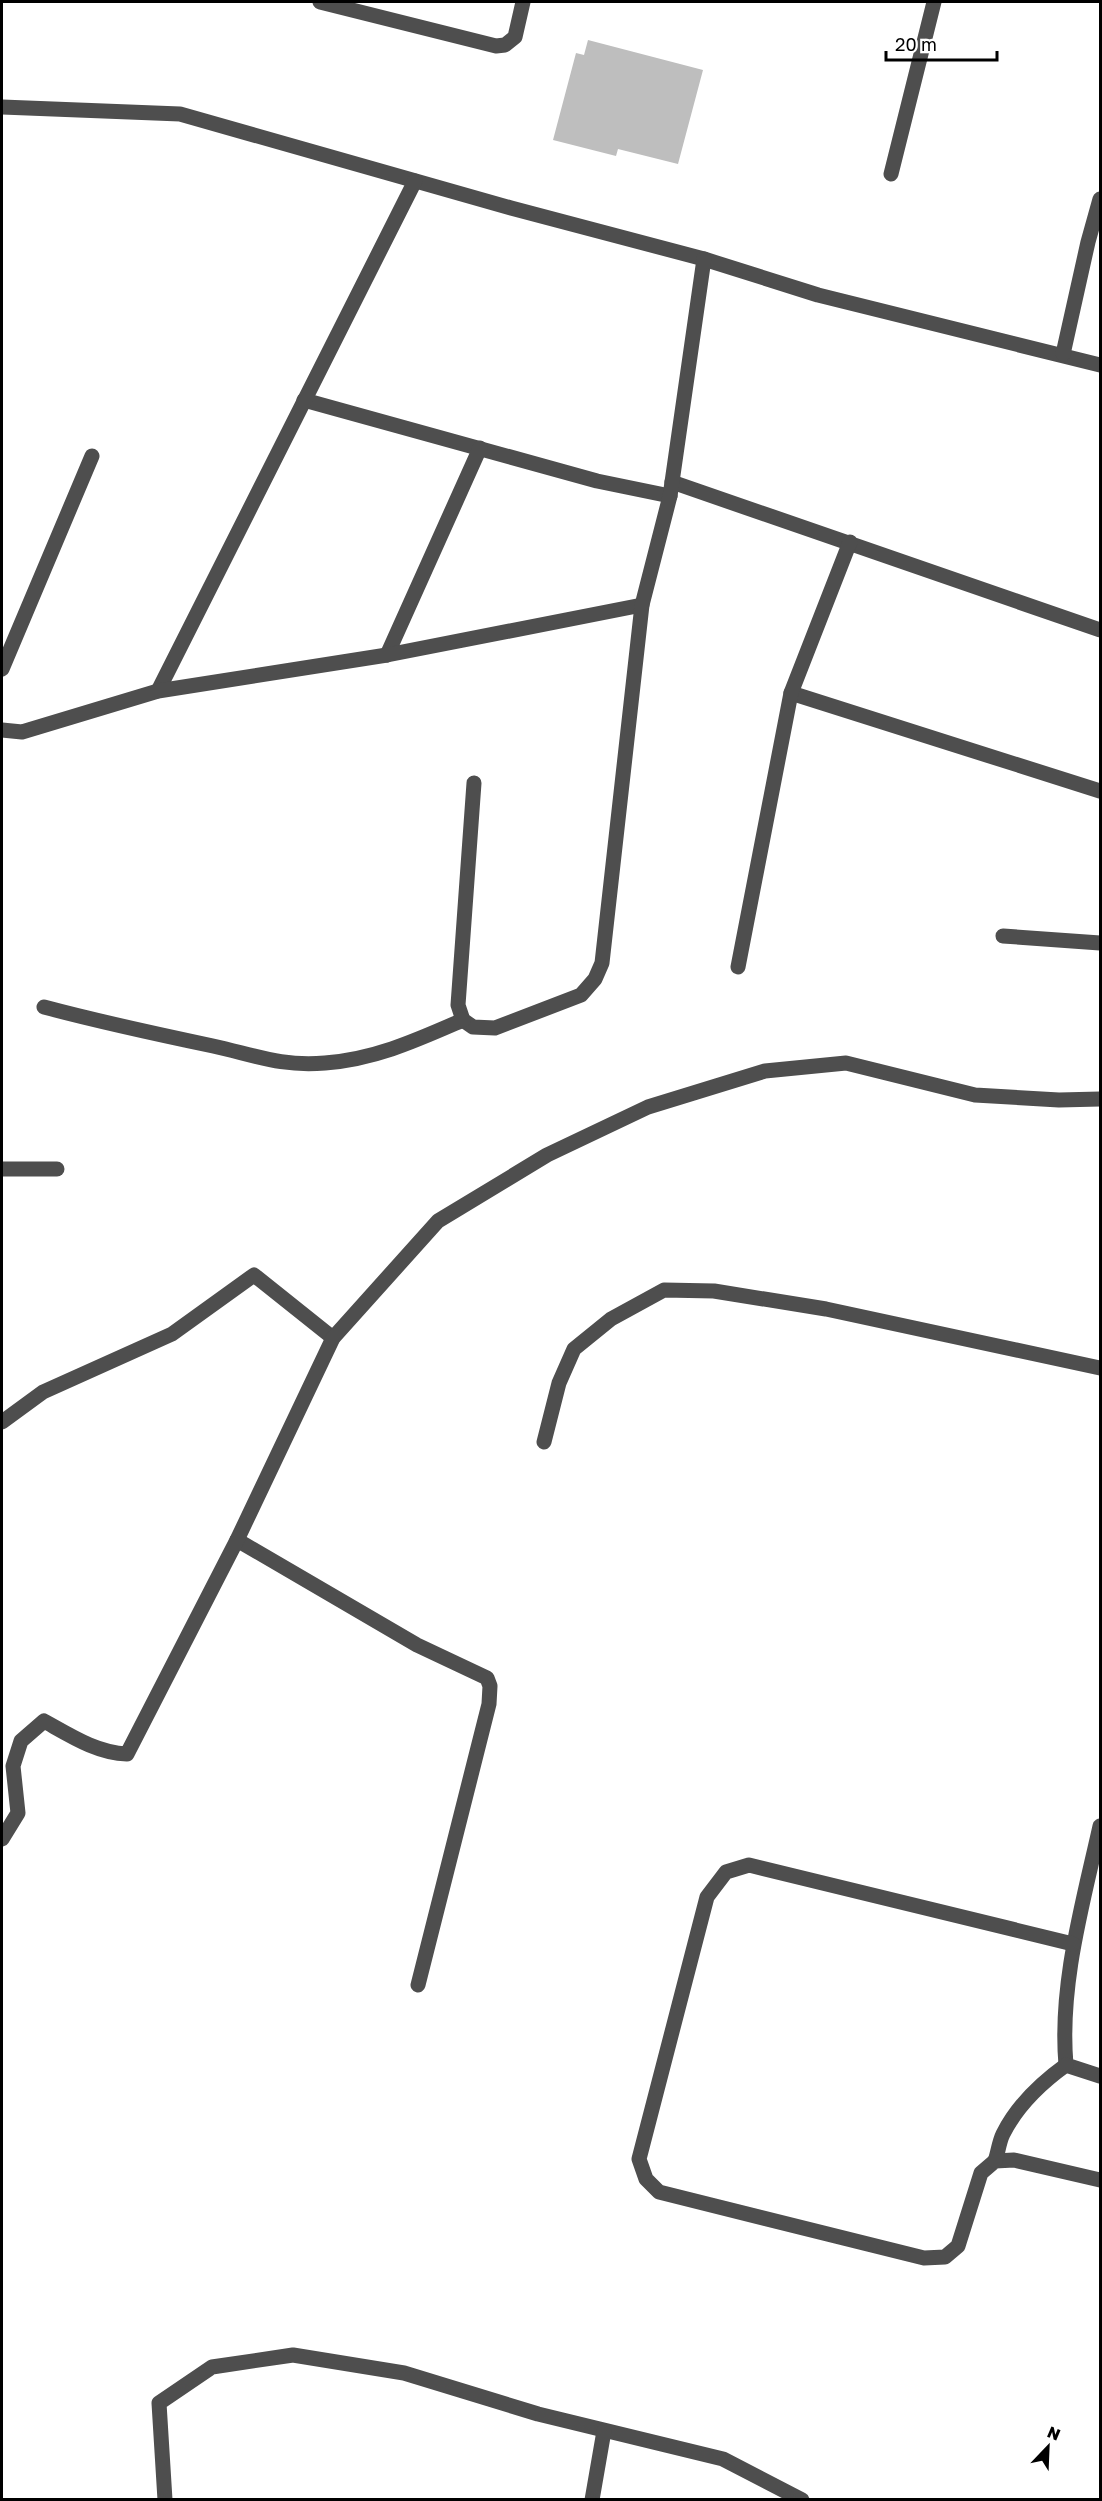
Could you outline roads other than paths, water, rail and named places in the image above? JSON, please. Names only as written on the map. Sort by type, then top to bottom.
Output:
[{"type":"street","points":[[320,2],[496,46],[505,45],[515,38],[524,2]]},
{"type":"street","points":[[891,174],[934,2]]},
{"type":"street","points":[[2,107],[180,114],[415,181],[704,259],[818,295],[1101,364]]},
{"type":"street","points":[[158,691],[415,181]]},
{"type":"street","points":[[1063,354],[1088,242],[1101,199]]},
{"type":"street","points":[[474,783],[458,1005],[463,1020],[472,1027],[495,1028],[581,995],[595,979],[602,963],[642,605],[671,489],[704,259]]},
{"type":"street","points":[[304,400],[597,481],[671,489],[850,542],[877,555],[1101,630]]},
{"type":"street","points":[[387,655],[480,448]]},
{"type":"street","points":[[2,669],[92,456]]},
{"type":"street","points":[[738,967],[791,693],[850,542]]},
{"type":"street","points":[[2,731],[21,732],[158,691],[387,655],[642,605]]},
{"type":"street","points":[[791,693],[1101,791]]},
{"type":"street","points":[[1003,936],[1101,943]]},
{"type":"street","points":[[44,1007],[129,1029],[230,1050],[277,1064],[324,1064],[382,1054],[463,1020]]},
{"type":"street","points":[[2,1839],[18,1813],[14,1766],[21,1741],[44,1722],[88,1745],[113,1753],[128,1754],[237,1540],[333,1338],[438,1221],[547,1155],[648,1107],[765,1071],[846,1063],[975,1095],[1059,1100],[1101,1099]]},
{"type":"street","points":[[2,1169],[57,1169]]},
{"type":"street","points":[[2,1422],[43,1392],[172,1334],[254,1275],[333,1338]]},
{"type":"street","points":[[544,1442],[559,1383],[574,1349],[611,1319],[664,1290],[714,1291],[826,1309],[1101,1368]]},
{"type":"street","points":[[237,1540],[417,1645],[487,1678],[490,1686],[489,1704],[418,1985]]},
{"type":"street","points":[[1066,2065],[1064,2039],[1073,1944],[1101,1826]]},
{"type":"street","points":[[1066,2065],[1041,2083],[1002,2135],[995,2161],[981,2173],[958,2246],[945,2258],[924,2258],[659,2192],[646,2179],[639,2159],[707,1897],[726,1872],[749,1865],[1073,1944]]},
{"type":"street","points":[[1066,2065],[1101,2076]]},
{"type":"street","points":[[995,2161],[1014,2160],[1101,2180]]},
{"type":"street","points":[[165,2499],[159,2403],[212,2367],[293,2355],[404,2373],[538,2414],[723,2459],[802,2499]]},
{"type":"street","points":[[592,2499],[604,2430]]}]
